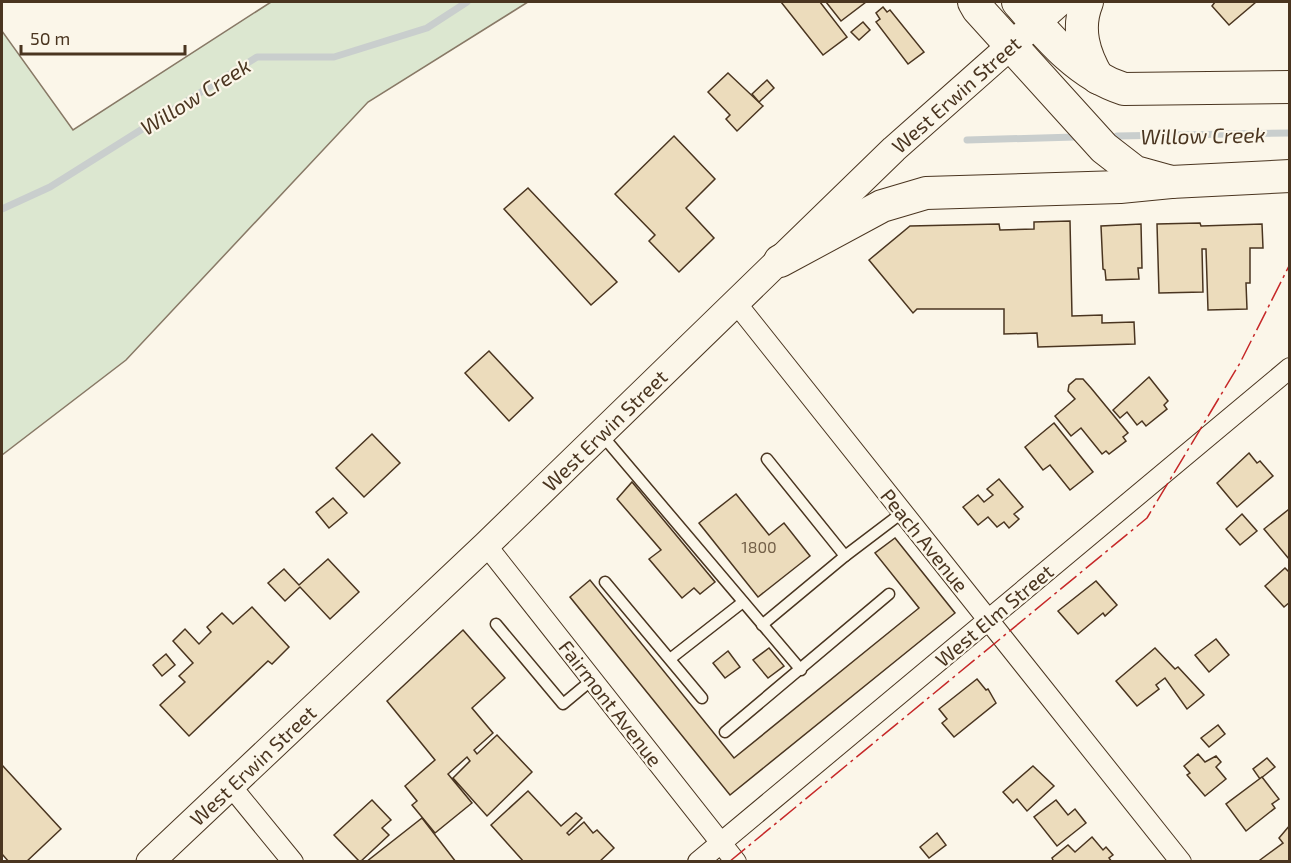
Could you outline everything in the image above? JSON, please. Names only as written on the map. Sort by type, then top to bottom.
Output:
[{"type":"main road","points":[[974,2],[1087,130],[1118,161],[1135,172],[1172,182]]},
{"type":"main road","name":"West Erwin Street","points":[[150,861],[486,545],[894,149],[1010,43],[1026,12],[1059,2]]},
{"type":"main road","points":[[1088,2],[1082,22],[1082,37],[1088,62],[1099,79]]},
{"type":"main road","points":[[1026,12],[1065,53],[1099,79],[1134,91],[1290,87]]},
{"type":"main road","points":[[780,261],[882,206],[926,193],[1120,187],[1290,176]]},
{"type":"street","name":"Peach Avenue","points":[[736,303],[1181,861]]},
{"type":"street","name":"West Elm Street","points":[[698,861],[1290,368]]},
{"type":"street","name":"Fairmont Avenue","points":[[486,545],[736,861]]},
{"type":"street","points":[[230,785],[293,861]]},
{"type":"lane","points":[[601,434],[801,670]]},
{"type":"lane","points":[[767,459],[845,556]]},
{"type":"lane","points":[[762,625],[845,556],[903,512]]},
{"type":"lane","points":[[605,582],[702,698]]},
{"type":"lane","points":[[725,732],[889,594]]},
{"type":"lane","points":[[670,659],[743,602]]},
{"type":"lane","points":[[496,624],[563,704],[592,679]]},
{"type":"green space","points":[[271,2],[528,2],[368,102],[126,360],[2,455],[2,31],[73,130]]},
{"type":"building","points":[[781,2],[820,2],[847,37],[823,55]]},
{"type":"building","points":[[826,2],[866,2],[841,21]]},
{"type":"building","points":[[1215,2],[1256,2],[1229,25],[1212,6]]},
{"type":"building","points":[[883,7],[887,12],[890,10],[924,52],[908,64],[876,22],[880,19],[876,13]]},
{"type":"building","points":[[863,22],[870,30],[859,40],[851,32]]},
{"type":"building","points":[[728,73],[763,106],[737,131],[726,119],[730,115],[708,92]]},
{"type":"building","points":[[767,80],[774,88],[759,102],[752,94]]},
{"type":"building","points":[[674,136],[715,179],[686,208],[714,238],[679,272],[649,241],[655,235],[615,194]]},
{"type":"building","points":[[528,188],[617,282],[591,305],[504,209]]},
{"type":"building","points":[[1070,221],[1072,316],[1102,315],[1102,323],[1134,322],[1135,344],[1038,347],[1037,333],[1004,334],[1004,309],[917,309],[913,313],[869,260],[910,226],[999,224],[1000,230],[1034,229],[1034,222]]},
{"type":"building","points":[[1200,223],[1201,226],[1262,224],[1263,248],[1250,248],[1250,283],[1246,283],[1247,309],[1208,310],[1206,249],[1202,249],[1203,292],[1159,293],[1157,224]]},
{"type":"building","points":[[1141,224],[1142,268],[1138,268],[1139,279],[1106,280],[1103,269],[1101,226]]},
{"type":"building","points":[[489,351],[533,398],[509,421],[465,373]]},
{"type":"building","points":[[1149,377],[1168,401],[1164,405],[1167,409],[1146,426],[1142,421],[1137,425],[1127,412],[1120,418],[1113,410]]},
{"type":"building","points":[[1076,379],[1083,379],[1128,433],[1123,437],[1126,441],[1109,454],[1106,451],[1102,454],[1081,428],[1071,436],[1055,416],[1075,399],[1068,391],[1069,385]]},
{"type":"building","points":[[1054,423],[1093,472],[1070,490],[1050,465],[1043,470],[1025,447]]},
{"type":"building","points":[[372,434],[400,463],[364,497],[336,468]]},
{"type":"building","points":[[1249,453],[1257,463],[1260,461],[1273,476],[1237,507],[1217,483]]},
{"type":"building","points":[[999,479],[1023,507],[1014,514],[1019,519],[1009,528],[1004,522],[997,527],[988,517],[978,525],[963,507],[978,495],[984,502],[993,495],[987,489]]},
{"type":"building","points":[[632,482],[715,582],[700,594],[694,588],[682,598],[649,559],[661,550],[617,499]]},
{"type":"building","points":[[736,494],[769,535],[784,523],[810,556],[758,597],[699,523]]},
{"type":"building","points":[[333,498],[347,513],[329,528],[316,512]]},
{"type":"building","points":[[1288,510],[1290,512],[1289,559],[1264,529]]},
{"type":"building","points":[[1242,514],[1257,531],[1240,545],[1226,529]]},
{"type":"building","points":[[895,538],[955,613],[730,795],[570,597],[590,580],[734,758],[919,608],[875,553]]},
{"type":"building","points":[[328,559],[359,592],[330,619],[300,587],[285,601],[268,583],[284,569],[299,585]]},
{"type":"building","points":[[1285,568],[1290,573],[1290,602],[1284,607],[1265,586]]},
{"type":"building","points":[[1096,581],[1117,605],[1105,616],[1103,613],[1078,634],[1058,611]]},
{"type":"building","points":[[252,607],[289,647],[272,664],[268,661],[189,736],[160,705],[185,682],[179,676],[193,663],[173,641],[185,629],[199,644],[211,632],[207,627],[222,613],[233,624]]},
{"type":"building","points":[[463,630],[505,678],[472,708],[493,733],[474,750],[477,754],[497,735],[532,772],[487,816],[453,778],[470,761],[467,757],[448,774],[472,803],[435,833],[412,805],[417,801],[405,786],[435,760],[387,701]]},
{"type":"building","points":[[1216,639],[1229,655],[1209,672],[1195,655]]},
{"type":"building","points":[[769,648],[784,666],[768,678],[753,660]]},
{"type":"building","points":[[1155,648],[1175,669],[1178,667],[1204,695],[1187,709],[1165,678],[1156,685],[1159,689],[1137,706],[1116,681]]},
{"type":"building","points":[[728,651],[740,667],[725,678],[713,663]]},
{"type":"building","points":[[166,654],[175,665],[162,676],[153,665]]},
{"type":"building","points":[[977,679],[986,690],[988,689],[996,703],[954,737],[942,723],[947,719],[939,709]]},
{"type":"building","points":[[1218,725],[1225,734],[1209,747],[1201,738]]},
{"type":"building","points":[[1198,754],[1205,762],[1216,756],[1221,762],[1216,767],[1226,779],[1205,796],[1187,775],[1190,773],[1184,766]]},
{"type":"building","points":[[1267,758],[1275,767],[1260,779],[1253,769]]},
{"type":"building","points":[[2,765],[61,829],[26,862],[9,862],[2,854]]},
{"type":"building","points":[[1033,766],[1054,786],[1027,811],[1017,799],[1013,803],[1003,792]]},
{"type":"building","points":[[1262,777],[1279,799],[1272,804],[1275,808],[1246,831],[1226,804]]},
{"type":"building","points":[[528,791],[561,826],[576,813],[582,818],[567,833],[569,835],[584,822],[593,833],[597,830],[614,848],[599,862],[524,862],[491,825]]},
{"type":"building","points":[[372,800],[391,820],[382,828],[389,835],[360,862],[334,835]]},
{"type":"building","points":[[1056,800],[1068,815],[1075,809],[1086,823],[1057,846],[1034,817]]},
{"type":"building","points":[[422,818],[456,862],[366,862]]},
{"type":"building","points":[[1290,825],[1290,862],[1262,862],[1260,860],[1283,843],[1279,838]]},
{"type":"building","points":[[937,833],[946,845],[929,858],[920,847]]},
{"type":"building","points":[[1092,837],[1103,850],[1106,847],[1113,855],[1109,858],[1112,862],[1054,862],[1052,858],[1068,845],[1075,852]]},
{"type":"waterway","name":"Willow Creek","points":[[2,209],[50,187],[257,57],[334,57],[427,28],[467,2]]},
{"type":"waterway","name":"Willow Creek","points":[[1117,136],[1290,133]]},
{"type":"waterway","name":"Willow Creek","points":[[967,140],[1075,137]]},
{"type":"power","points":[[729,862],[1147,518],[1240,363],[1290,264]]}]
